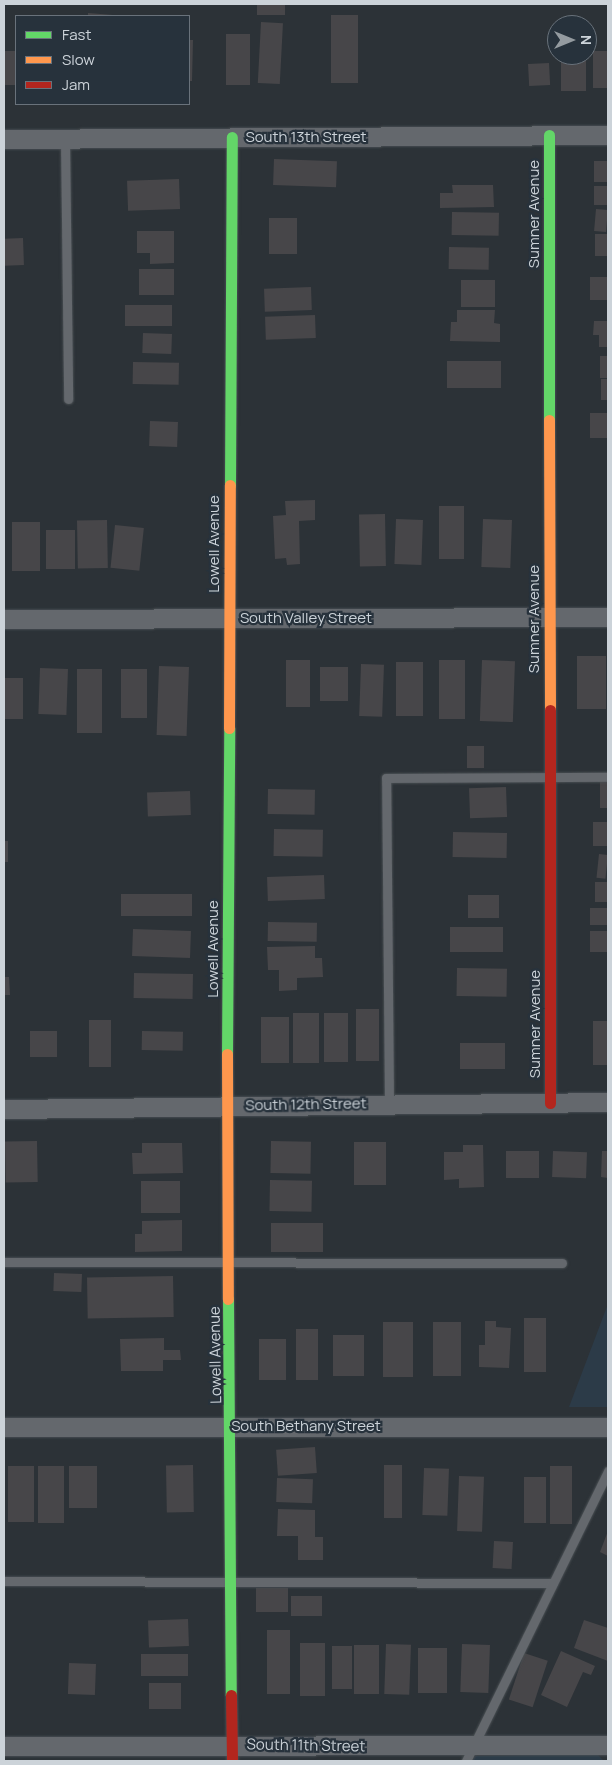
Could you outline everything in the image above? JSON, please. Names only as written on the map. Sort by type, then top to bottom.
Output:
[{"type":"street","name":"Sumner Avenue","points":[[549,135],[550,1103]]},
{"type":"street","name":"South 13th Street","points":[[4,139],[608,135]]},
{"type":"street","name":"Lowell Avenue","points":[[232,138],[228,618],[228,1261],[231,1426],[232,1753]]},
{"type":"street","name":"South Valley Street","points":[[4,619],[608,616]]},
{"type":"street","name":"South 12th Street","points":[[4,1109],[389,1103],[608,1102]]},
{"type":"street","name":"South Bethany Street","points":[[4,1427],[608,1426]]},
{"type":"street","name":"South 11th Street","points":[[4,1746],[232,1753],[469,1754],[608,1745]]},
{"type":"lane","points":[[65,138],[68,399]]},
{"type":"lane","points":[[389,1103],[386,778],[608,777]]},
{"type":"lane","points":[[4,1262],[562,1263]]},
{"type":"lane","points":[[469,1754],[608,1471]]},
{"type":"lane","points":[[4,1581],[553,1584]]},
{"type":"shaded area","points":[[608,1304],[608,1407],[569,1407]]},
{"type":"shaded area","points":[[598,1755],[604,1761],[472,1761],[475,1756]]},
{"type":"building","points":[[257,4],[285,4],[285,15],[257,15]]},
{"type":"building","points":[[88,13],[113,15],[88,15]]},
{"type":"building","points":[[331,15],[358,15],[358,83],[331,83]]},
{"type":"building","points":[[261,22],[283,23],[280,84],[258,83]]},
{"type":"building","points":[[226,34],[250,34],[250,85],[226,85]]},
{"type":"building","points":[[190,40],[193,40],[192,81],[190,81]]},
{"type":"building","points":[[4,51],[15,51],[15,85],[4,85]]},
{"type":"building","points":[[597,51],[608,51],[608,88],[593,88],[593,65],[597,65]]},
{"type":"building","points":[[547,63],[549,65],[550,85],[529,86],[528,64]]},
{"type":"building","points":[[561,65],[586,65],[586,91],[561,91]]},
{"type":"building","points":[[274,159],[337,161],[336,187],[273,185]]},
{"type":"building","points":[[594,161],[608,161],[608,182],[594,182]]},
{"type":"building","points":[[179,179],[180,209],[128,211],[127,181]]},
{"type":"building","points":[[452,185],[493,185],[494,207],[440,208],[440,193],[453,193]]},
{"type":"building","points":[[594,186],[608,186],[608,205],[594,205]]},
{"type":"building","points":[[596,209],[608,210],[606,232],[594,231]]},
{"type":"building","points":[[452,212],[499,213],[499,236],[452,235]]},
{"type":"building","points":[[269,218],[297,218],[297,254],[269,254]]},
{"type":"building","points":[[137,231],[174,231],[174,263],[150,264],[150,253],[137,253]]},
{"type":"building","points":[[595,234],[608,234],[608,256],[595,256]]},
{"type":"building","points":[[23,238],[24,265],[5,266],[4,239]]},
{"type":"building","points":[[449,247],[489,248],[489,270],[449,269]]},
{"type":"building","points":[[139,269],[174,269],[174,295],[139,295]]},
{"type":"building","points":[[590,277],[608,277],[608,300],[590,300]]},
{"type":"building","points":[[461,280],[495,280],[495,307],[461,307]]},
{"type":"building","points":[[311,287],[312,310],[265,312],[264,289]]},
{"type":"building","points":[[125,305],[172,305],[172,326],[125,326]]},
{"type":"building","points":[[457,310],[495,310],[494,323],[500,324],[500,342],[450,341],[451,322],[457,322]]},
{"type":"building","points":[[315,315],[316,338],[266,340],[265,317]]},
{"type":"building","points":[[594,321],[608,321],[608,347],[599,347],[599,335],[593,335]]},
{"type":"building","points":[[143,333],[172,334],[171,354],[142,353]]},
{"type":"building","points":[[600,356],[608,356],[608,378],[600,378]]},
{"type":"building","points":[[447,361],[501,361],[501,388],[447,388]]},
{"type":"building","points":[[133,362],[179,363],[179,385],[133,384]]},
{"type":"building","points":[[601,379],[608,379],[608,400],[601,400]]},
{"type":"building","points":[[590,413],[608,413],[608,438],[590,438]]},
{"type":"building","points":[[150,421],[178,422],[177,447],[149,446]]},
{"type":"building","points":[[315,500],[315,520],[299,521],[300,564],[287,565],[286,558],[275,559],[273,516],[286,515],[285,501]]},
{"type":"building","points":[[439,506],[464,506],[464,559],[439,559]]},
{"type":"building","points":[[359,514],[385,514],[386,566],[360,566]]},
{"type":"building","points":[[396,519],[423,520],[421,565],[394,564]]},
{"type":"building","points":[[483,519],[512,520],[510,568],[481,567]]},
{"type":"building","points":[[107,520],[108,568],[78,569],[77,521]]},
{"type":"building","points":[[12,522],[40,522],[40,571],[12,571]]},
{"type":"building","points":[[115,525],[144,528],[139,571],[111,568]]},
{"type":"building","points":[[46,530],[75,530],[75,569],[46,569]]},
{"type":"building","points":[[577,656],[606,656],[606,709],[577,709]]},
{"type":"building","points":[[286,660],[310,660],[310,707],[286,707]]},
{"type":"building","points":[[439,660],[465,660],[465,719],[439,719]]},
{"type":"building","points":[[482,660],[515,661],[513,722],[480,721]]},
{"type":"building","points":[[396,662],[423,662],[423,716],[396,716]]},
{"type":"building","points":[[361,664],[384,665],[382,717],[359,716]]},
{"type":"building","points":[[159,666],[189,667],[187,736],[157,735]]},
{"type":"building","points":[[320,667],[348,667],[348,701],[320,701]]},
{"type":"building","points":[[40,668],[68,669],[66,715],[38,714]]},
{"type":"building","points":[[77,669],[102,669],[102,733],[77,733]]},
{"type":"building","points":[[121,669],[147,669],[147,718],[121,718]]},
{"type":"building","points":[[4,678],[23,678],[23,719],[4,719]]},
{"type":"building","points":[[467,746],[484,746],[484,768],[467,768]]},
{"type":"building","points":[[600,782],[608,782],[608,808],[600,808]]},
{"type":"building","points":[[506,787],[507,817],[470,818],[469,788]]},
{"type":"building","points":[[268,789],[315,790],[315,815],[268,814]]},
{"type":"building","points":[[190,791],[191,815],[148,816],[147,793]]},
{"type":"building","points":[[593,822],[608,822],[608,846],[593,846]]},
{"type":"building","points":[[274,829],[323,830],[323,857],[274,856]]},
{"type":"building","points":[[453,832],[507,833],[507,858],[453,857]]},
{"type":"building","points":[[4,841],[8,841],[8,862],[4,862]]},
{"type":"building","points":[[599,854],[608,855],[605,879],[596,878]]},
{"type":"building","points":[[324,875],[325,899],[268,901],[267,877]]},
{"type":"building","points":[[595,882],[608,882],[608,902],[595,902]]},
{"type":"building","points":[[121,894],[192,894],[192,916],[121,916]]},
{"type":"building","points":[[468,895],[499,895],[499,918],[468,918]]},
{"type":"building","points":[[590,908],[608,908],[608,925],[590,925]]},
{"type":"building","points":[[268,922],[317,923],[317,942],[268,941]]},
{"type":"building","points":[[450,927],[503,927],[503,952],[450,952]]},
{"type":"building","points":[[133,929],[191,931],[190,958],[132,956]]},
{"type":"building","points":[[590,931],[608,931],[608,952],[590,952]]},
{"type":"building","points":[[315,946],[315,958],[322,958],[323,977],[297,978],[297,990],[279,991],[279,970],[268,970],[267,947]]},
{"type":"building","points":[[457,968],[507,969],[507,997],[457,996]]},
{"type":"building","points":[[134,973],[193,974],[193,999],[134,998]]},
{"type":"building","points":[[4,977],[9,977],[10,995],[4,995]]},
{"type":"building","points":[[356,1009],[379,1009],[379,1061],[356,1061]]},
{"type":"building","points":[[293,1013],[319,1013],[319,1063],[293,1063]]},
{"type":"building","points":[[324,1013],[348,1013],[348,1062],[324,1062]]},
{"type":"building","points":[[261,1017],[289,1017],[289,1063],[261,1063]]},
{"type":"building","points":[[89,1020],[111,1020],[111,1067],[89,1067]]},
{"type":"building","points":[[593,1021],[608,1021],[608,1065],[593,1065]]},
{"type":"building","points":[[30,1031],[57,1031],[57,1057],[30,1057]]},
{"type":"building","points":[[142,1031],[183,1032],[183,1051],[142,1050]]},
{"type":"building","points":[[460,1043],[505,1043],[505,1069],[460,1069]]},
{"type":"building","points":[[37,1141],[38,1182],[6,1183],[5,1142]]},
{"type":"building","points":[[271,1141],[311,1142],[310,1174],[270,1173]]},
{"type":"building","points":[[354,1142],[386,1142],[386,1185],[354,1185]]},
{"type":"building","points":[[142,1143],[182,1143],[183,1173],[133,1174],[132,1153],[142,1153]]},
{"type":"building","points":[[463,1145],[483,1145],[484,1187],[459,1188],[459,1179],[444,1180],[444,1152],[463,1152]]},
{"type":"building","points":[[506,1151],[539,1151],[539,1178],[506,1178]]},
{"type":"building","points":[[553,1151],[587,1152],[586,1178],[552,1177]]},
{"type":"building","points":[[602,1151],[608,1151],[608,1178],[601,1177]]},
{"type":"building","points":[[270,1180],[312,1181],[311,1212],[269,1211]]},
{"type":"building","points":[[141,1181],[180,1181],[180,1213],[141,1213]]},
{"type":"building","points":[[182,1220],[182,1251],[135,1252],[135,1234],[142,1234],[142,1221]]},
{"type":"building","points":[[271,1223],[323,1223],[323,1252],[271,1252]]},
{"type":"building","points":[[54,1273],[82,1274],[81,1292],[53,1291]]},
{"type":"building","points":[[173,1276],[174,1317],[88,1318],[87,1278]]},
{"type":"building","points":[[524,1318],[546,1318],[546,1372],[524,1372]]},
{"type":"building","points":[[485,1321],[496,1321],[496,1327],[511,1328],[509,1368],[479,1367],[479,1345],[485,1345]]},
{"type":"building","points":[[383,1322],[413,1322],[413,1377],[383,1377]]},
{"type":"building","points":[[433,1322],[461,1322],[461,1376],[433,1376]]},
{"type":"building","points":[[296,1329],[318,1329],[318,1380],[296,1380]]},
{"type":"building","points":[[333,1335],[364,1335],[364,1376],[333,1376]]},
{"type":"building","points":[[164,1338],[164,1350],[180,1350],[181,1360],[163,1360],[163,1371],[121,1371],[120,1339]]},
{"type":"building","points":[[259,1339],[286,1339],[286,1380],[259,1380]]},
{"type":"building","points":[[315,1447],[317,1473],[278,1476],[276,1450]]},
{"type":"building","points":[[166,1465],[193,1465],[194,1512],[167,1512]]},
{"type":"building","points":[[384,1465],[402,1465],[402,1518],[384,1518]]},
{"type":"building","points":[[8,1466],[34,1466],[34,1522],[8,1522]]},
{"type":"building","points":[[38,1466],[64,1466],[64,1523],[38,1523]]},
{"type":"building","points":[[69,1466],[97,1466],[97,1508],[69,1508]]},
{"type":"building","points":[[550,1466],[572,1466],[572,1524],[550,1524]]},
{"type":"building","points":[[424,1468],[449,1469],[447,1516],[422,1515]]},
{"type":"building","points":[[459,1476],[484,1477],[482,1532],[457,1531]]},
{"type":"building","points":[[524,1477],[546,1477],[546,1523],[524,1523]]},
{"type":"building","points":[[277,1478],[313,1479],[312,1503],[276,1502]]},
{"type":"building","points":[[278,1509],[315,1510],[315,1537],[323,1537],[323,1560],[298,1560],[298,1536],[277,1536]]},
{"type":"building","points":[[608,1531],[608,1556],[600,1552]]},
{"type":"building","points":[[494,1541],[513,1542],[512,1569],[493,1568]]},
{"type":"building","points":[[256,1588],[288,1588],[288,1612],[256,1612]]},
{"type":"building","points":[[291,1596],[322,1596],[322,1616],[291,1616]]},
{"type":"building","points":[[188,1619],[189,1646],[149,1647],[148,1620]]},
{"type":"building","points":[[584,1620],[608,1628],[608,1661],[574,1648]]},
{"type":"building","points":[[267,1630],[290,1630],[290,1694],[267,1694]]},
{"type":"building","points":[[300,1643],[325,1643],[325,1696],[300,1696]]},
{"type":"building","points":[[386,1644],[411,1645],[409,1695],[384,1694]]},
{"type":"building","points":[[462,1644],[490,1645],[488,1693],[460,1692]]},
{"type":"building","points":[[354,1645],[379,1645],[379,1694],[354,1694]]},
{"type":"building","points":[[332,1646],[352,1646],[352,1689],[332,1689]]},
{"type":"building","points":[[418,1648],[447,1648],[447,1693],[418,1693]]},
{"type":"building","points":[[561,1651],[595,1666],[591,1675],[583,1672],[567,1707],[541,1695]]},
{"type":"building","points":[[524,1653],[548,1661],[533,1707],[509,1700]]},
{"type":"building","points":[[141,1654],[188,1654],[188,1676],[141,1676]]},
{"type":"building","points":[[69,1663],[96,1664],[95,1695],[68,1694]]},
{"type":"building","points":[[149,1683],[181,1683],[181,1709],[149,1709]]},
{"type":"traffic: fast","points":[[549,135],[549,420]]},
{"type":"traffic: fast","points":[[230,485],[232,137]]},
{"type":"traffic: fast","points":[[227,1054],[229,728]]},
{"type":"traffic: fast","points":[[228,1299],[231,1695]]},
{"type":"traffic: slow","points":[[549,420],[550,710]]},
{"type":"traffic: slow","points":[[229,728],[230,485]]},
{"type":"traffic: slow","points":[[227,1054],[228,1299]]},
{"type":"traffic: jam","points":[[550,710],[550,1103]]},
{"type":"traffic: jam","points":[[231,1695],[232,1761]]}]
